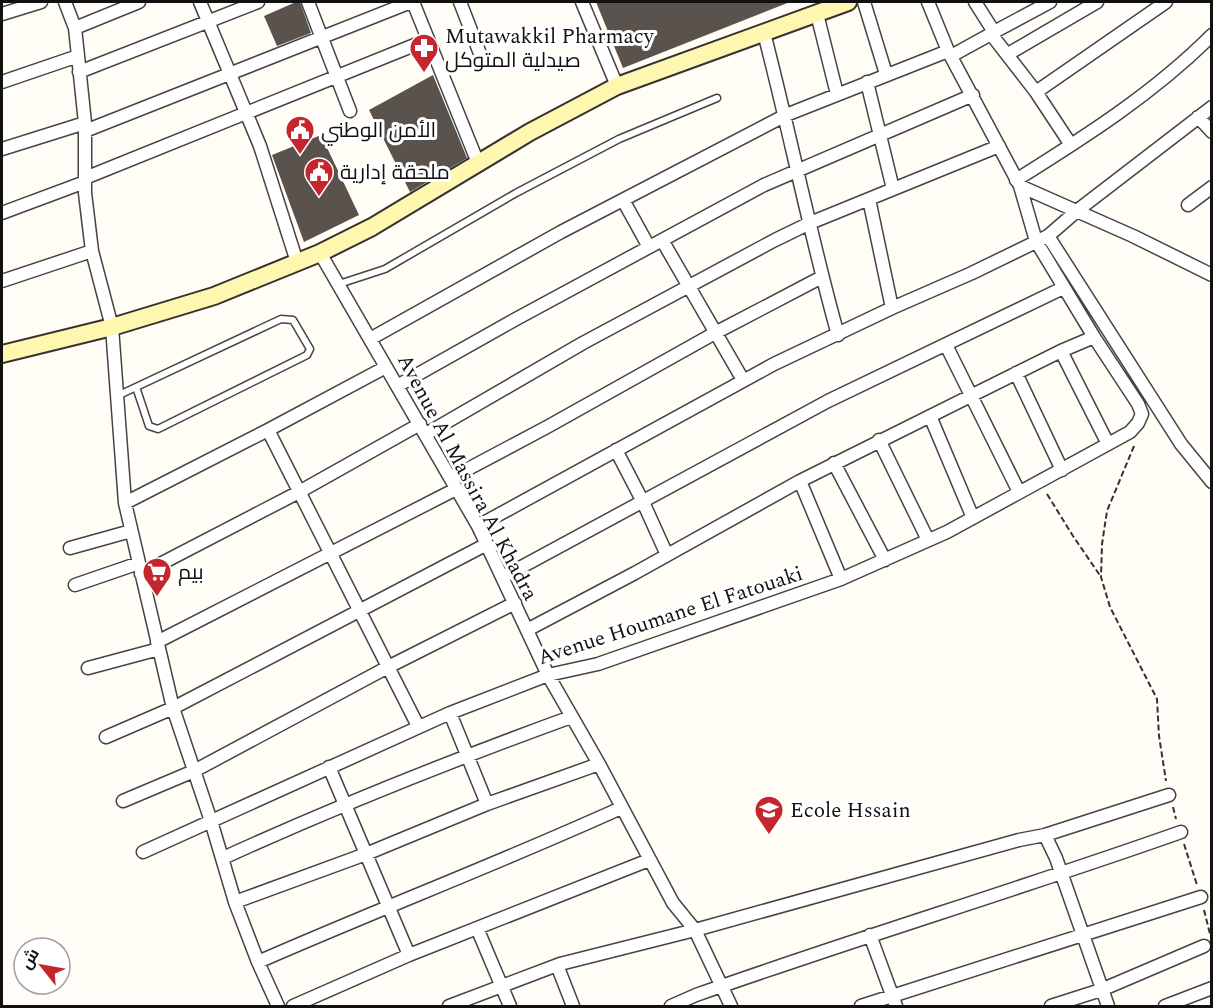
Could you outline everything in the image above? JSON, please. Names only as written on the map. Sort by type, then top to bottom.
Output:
[{"type":"street","points":[[2,14],[41,2]]},
{"type":"street","points":[[64,2],[75,28],[85,127],[85,180],[92,251],[112,327],[125,503],[173,708],[211,820],[235,902],[278,1006]]},
{"type":"street","points":[[75,28],[139,2]]},
{"type":"street","points":[[200,2],[260,146],[297,262]]},
{"type":"street","points":[[79,72],[207,20],[258,2]]},
{"type":"street","points":[[308,2],[350,111]]},
{"type":"street","points":[[2,149],[85,127],[230,74],[412,2],[478,163]]},
{"type":"street","points":[[460,2],[479,51]]},
{"type":"street","points":[[582,2],[617,86]]},
{"type":"street","points":[[2,354],[112,327],[214,296],[321,253],[372,227],[530,132],[617,86],[848,2]]},
{"type":"street","points":[[864,2],[886,74]]},
{"type":"street","points":[[928,2],[950,53],[1018,183],[1063,288],[1142,414],[1135,428]]},
{"type":"street","points":[[975,2],[993,33],[1036,92],[1071,146]]},
{"type":"street","points":[[370,339],[623,200],[786,115],[886,74],[950,53],[1050,2]]},
{"type":"street","points":[[1008,54],[1097,2]]},
{"type":"street","points":[[1036,92],[1166,2]]},
{"type":"street","points":[[817,14],[837,94]]},
{"type":"street","points":[[764,33],[786,115],[837,335]]},
{"type":"street","points":[[1018,183],[1169,75],[1212,35]]},
{"type":"street","points":[[2,213],[427,40]]},
{"type":"street","points":[[2,82],[78,56]]},
{"type":"street","points":[[867,82],[893,189]]},
{"type":"street","points":[[397,386],[727,205],[798,170],[973,95]]},
{"type":"street","points":[[478,526],[743,380],[1042,239],[1212,107]]},
{"type":"street","points":[[1198,117],[1212,132]]},
{"type":"street","points":[[75,585],[140,569],[423,429],[810,223],[999,146]]},
{"type":"street","points":[[1018,183],[1212,275]]},
{"type":"street","points":[[1188,205],[1212,187]]},
{"type":"street","points":[[869,199],[892,308]]},
{"type":"street","points":[[623,200],[649,247]]},
{"type":"street","points":[[1042,239],[1181,444],[1212,482]]},
{"type":"street","points":[[662,240],[743,380]]},
{"type":"street","points":[[2,281],[92,251]]},
{"type":"street","name":"Avenue Al Massira Al Khadra","points":[[321,253],[478,526],[548,675],[599,764],[673,903],[695,930],[720,987],[731,1006]]},
{"type":"street","points":[[88,668],[158,646],[330,555],[547,427],[715,333],[822,277]]},
{"type":"street","points":[[503,577],[828,401],[1063,288]]},
{"type":"street","points":[[527,630],[834,463],[1094,337]]},
{"type":"street","points":[[946,345],[1019,492]]},
{"type":"street","points":[[1061,351],[1108,444]]},
{"type":"street","points":[[125,503],[386,367]]},
{"type":"street","points":[[1016,374],[1062,470]]},
{"type":"street","points":[[930,416],[973,518]]},
{"type":"street","name":"Avenue Houmane El Fatouaki","points":[[143,852],[450,712],[548,675],[598,664],[841,579],[973,518],[1135,428]]},
{"type":"street","points":[[268,430],[418,726]]},
{"type":"street","points":[[879,440],[928,540]]},
{"type":"street","points":[[616,450],[667,555]]},
{"type":"street","points":[[834,463],[885,560]]},
{"type":"street","points":[[800,481],[841,579]]},
{"type":"street","points":[[70,548],[131,531]]},
{"type":"street","points":[[106,737],[173,708],[487,544]]},
{"type":"street","points":[[123,801],[194,771],[388,667],[515,603]]},
{"type":"street","points":[[450,712],[487,804]]},
{"type":"street","points":[[223,858],[467,755],[571,717]]},
{"type":"street","points":[[235,902],[366,854],[487,804],[599,764]]},
{"type":"street","points":[[329,767],[409,955]]},
{"type":"street","points":[[448,1006],[557,965],[695,930],[1019,840],[1045,835],[1169,795]]},
{"type":"street","points":[[258,962],[388,905],[549,841],[621,807]]},
{"type":"street","points":[[671,1006],[870,935],[1061,874],[1181,832]]},
{"type":"street","points":[[1045,835],[1108,1006]]},
{"type":"street","points":[[293,1006],[409,955],[649,861]]},
{"type":"street","points":[[861,1006],[894,1002],[1083,934],[1201,897]]},
{"type":"street","points":[[477,928],[510,1006]]},
{"type":"street","points":[[870,935],[894,1002]]},
{"type":"street","points":[[1051,1006],[1101,990],[1204,946]]},
{"type":"street","points":[[557,965],[573,1006]]},
{"type":"street","points":[[1165,1006],[1212,988]]},
{"type":"lane","points":[[339,284],[385,269],[516,194],[619,139],[717,98]]},
{"type":"lane","points":[[117,396],[136,387],[281,319],[293,320],[310,349],[307,355],[158,429],[149,426],[136,387]]},
{"type":"path","points":[[1135,428],[1136,442],[1107,511],[1101,544],[1101,577],[1110,607],[1157,699],[1169,795],[1211,936],[1204,946]]},
{"type":"path","points":[[1040,481],[1101,577]]},
{"type":"building","points":[[300,2],[311,33],[277,46],[264,16]]},
{"type":"building","points":[[596,2],[790,2],[623,68]]},
{"type":"building","points":[[433,75],[467,158],[410,192],[369,110]]},
{"type":"building","name":"ملحقة إدارية","points":[[321,135],[359,215],[304,242],[272,155]]},
{"type":"place","name":"Mutawakkil Pharmacy صيدلية المتوكل","points":[[424,74]]},
{"type":"place","name":"الأمن الوطني","points":[[300,156]]},
{"type":"place","name":"ملحقة إدارية","points":[[319,198]]},
{"type":"place","name":"بيم","points":[[157,598]]},
{"type":"place","name":"Ecole Hssain","points":[[769,836]]}]
